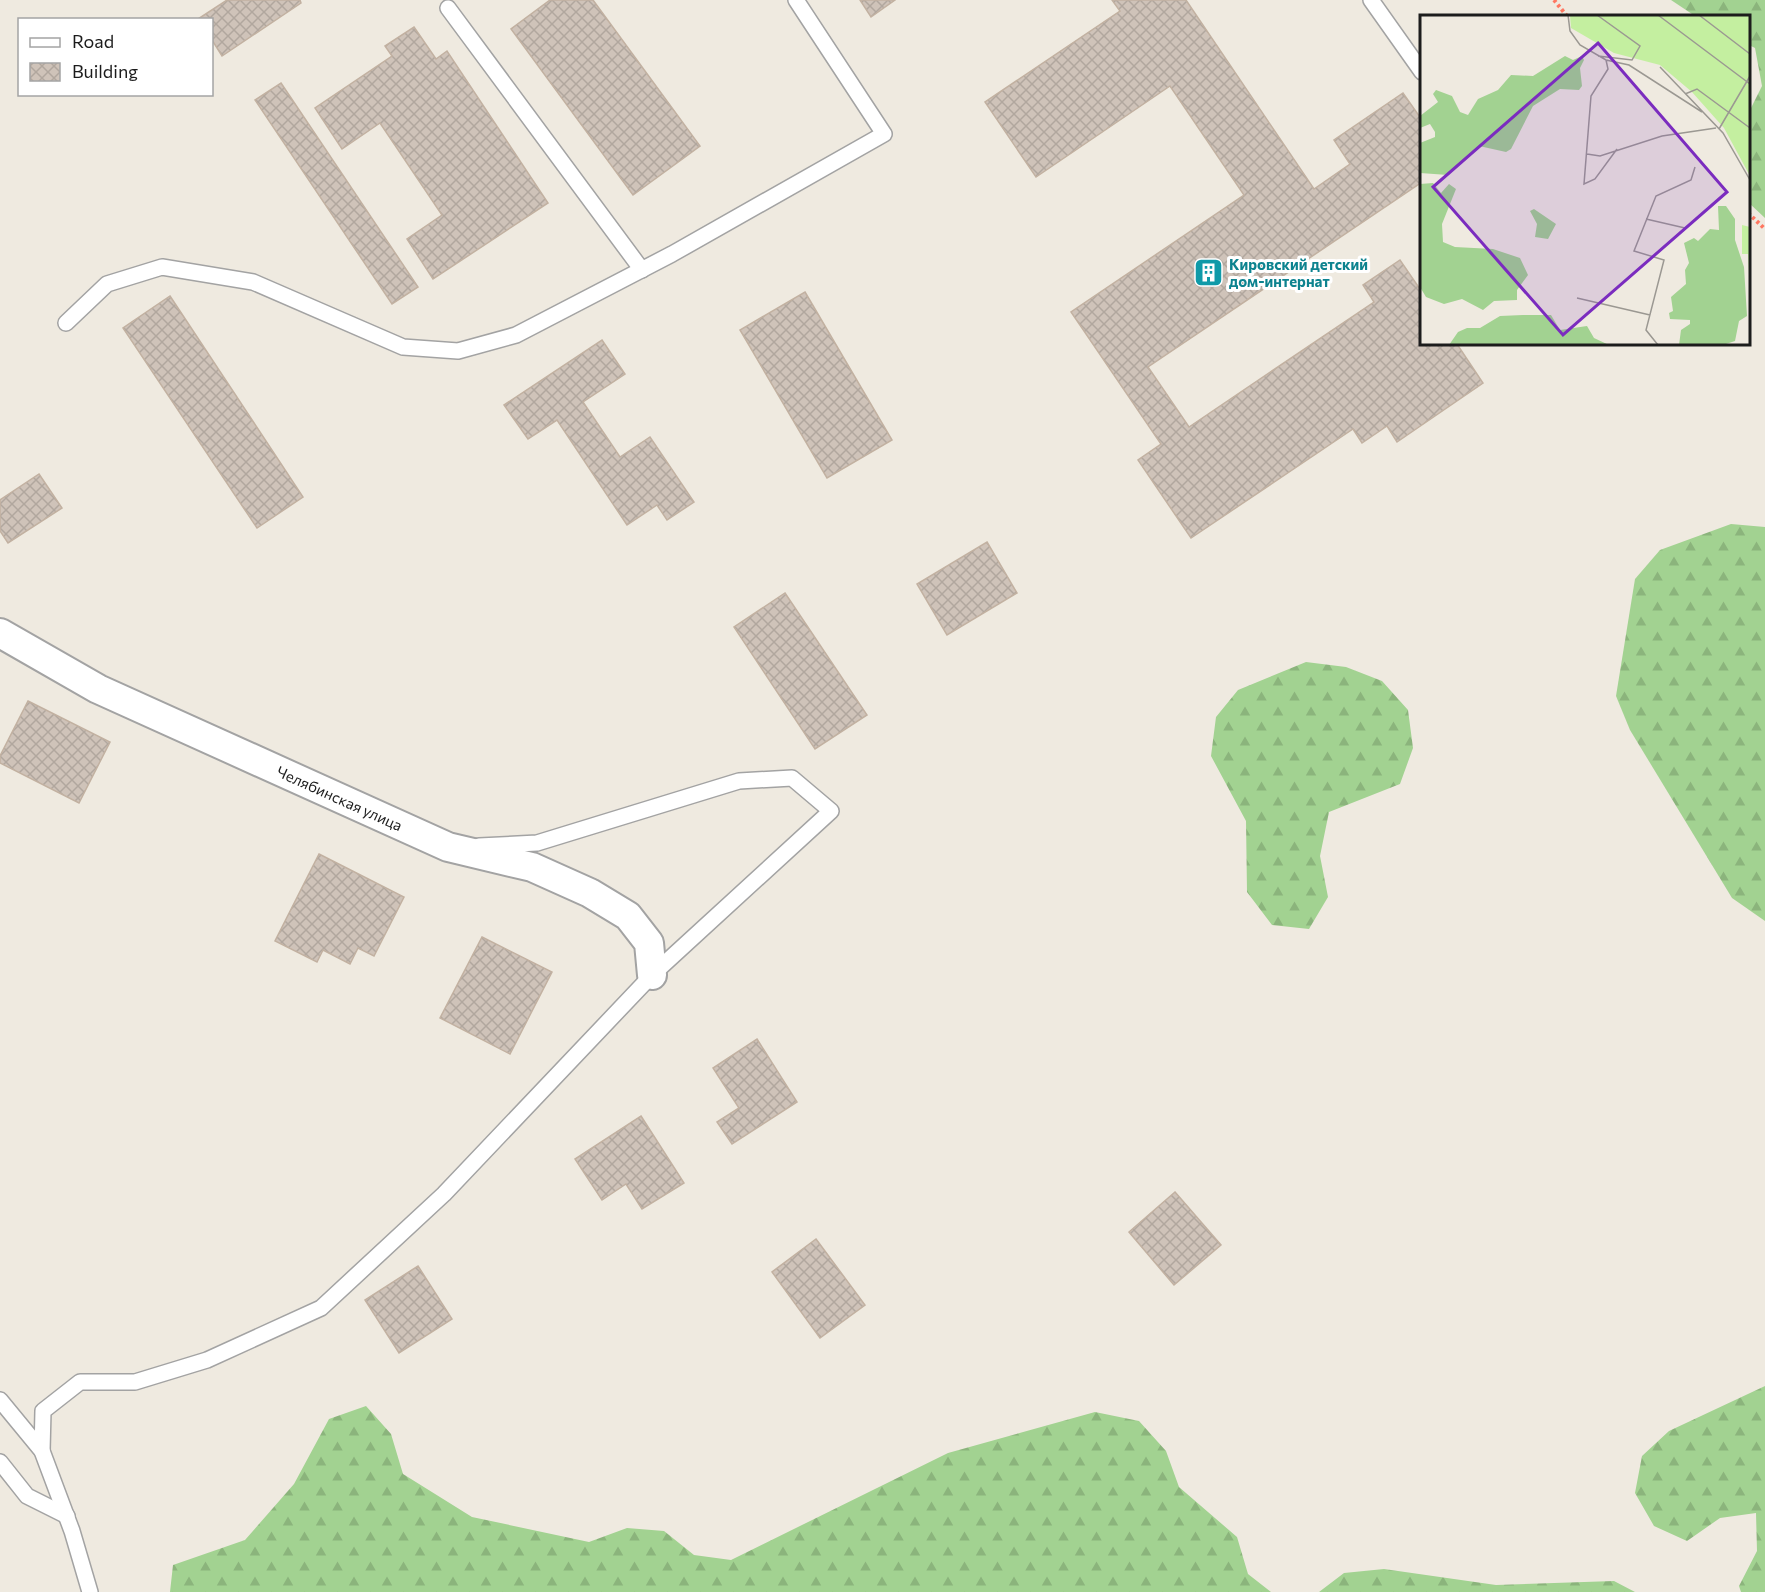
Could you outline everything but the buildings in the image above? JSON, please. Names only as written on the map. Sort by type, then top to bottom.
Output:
[{"type":"street","name":"Челябинская улица","points":[[0,633],[98,689],[448,847],[532,867],[590,893],[628,916],[649,943],[652,975]]},
{"type":"lane","points":[[66,323],[106,284],[162,267],[253,282],[403,347],[458,351],[516,335],[642,270],[884,134],[796,0]]},
{"type":"lane","points":[[1371,0],[1420,69]]},
{"type":"lane","points":[[448,8],[642,270]]},
{"type":"lane","points":[[42,1451],[43,1411],[80,1382],[135,1382],[207,1360],[321,1308],[444,1194],[652,975],[831,811],[792,778],[738,782],[537,843],[448,847]]},
{"type":"lane","points":[[0,1400],[42,1451],[67,1516],[90,1592]]},
{"type":"lane","points":[[0,1462],[27,1496],[67,1516]]},
{"type":"path","points":[[1554,0],[1566,15]]},
{"type":"path","points":[[1750,214],[1765,229]]},
{"type":"green space","points":[[1671,0],[1765,0],[1765,218],[1750,204],[1750,110],[1762,86],[1755,48],[1750,46],[1750,15],[1694,15]]},
{"type":"green space","points":[[1731,524],[1765,527],[1765,921],[1732,898],[1630,730],[1616,696],[1635,579],[1660,550]]},
{"type":"green space","points":[[1306,662],[1346,667],[1382,681],[1408,710],[1413,748],[1400,784],[1329,812],[1320,856],[1328,897],[1309,929],[1272,925],[1247,892],[1246,821],[1211,756],[1216,717],[1238,690]]},
{"type":"green space","points":[[1765,1386],[1765,1592],[1741,1592],[1739,1586],[1757,1551],[1756,1513],[1720,1518],[1687,1541],[1654,1526],[1635,1493],[1642,1456],[1669,1431]]},
{"type":"green space","points":[[366,1406],[391,1434],[403,1474],[472,1517],[589,1542],[627,1528],[664,1531],[694,1555],[731,1560],[948,1453],[1095,1412],[1139,1421],[1166,1451],[1179,1487],[1237,1537],[1248,1574],[1271,1592],[170,1592],[173,1565],[245,1540],[294,1484],[329,1419]]},
{"type":"green space","points":[[1384,1569],[1496,1585],[1614,1581],[1635,1592],[1319,1592],[1344,1573]]},
{"type":"place","name":"Кировский детский дом-интернат","points":[[1208,273]]}]
